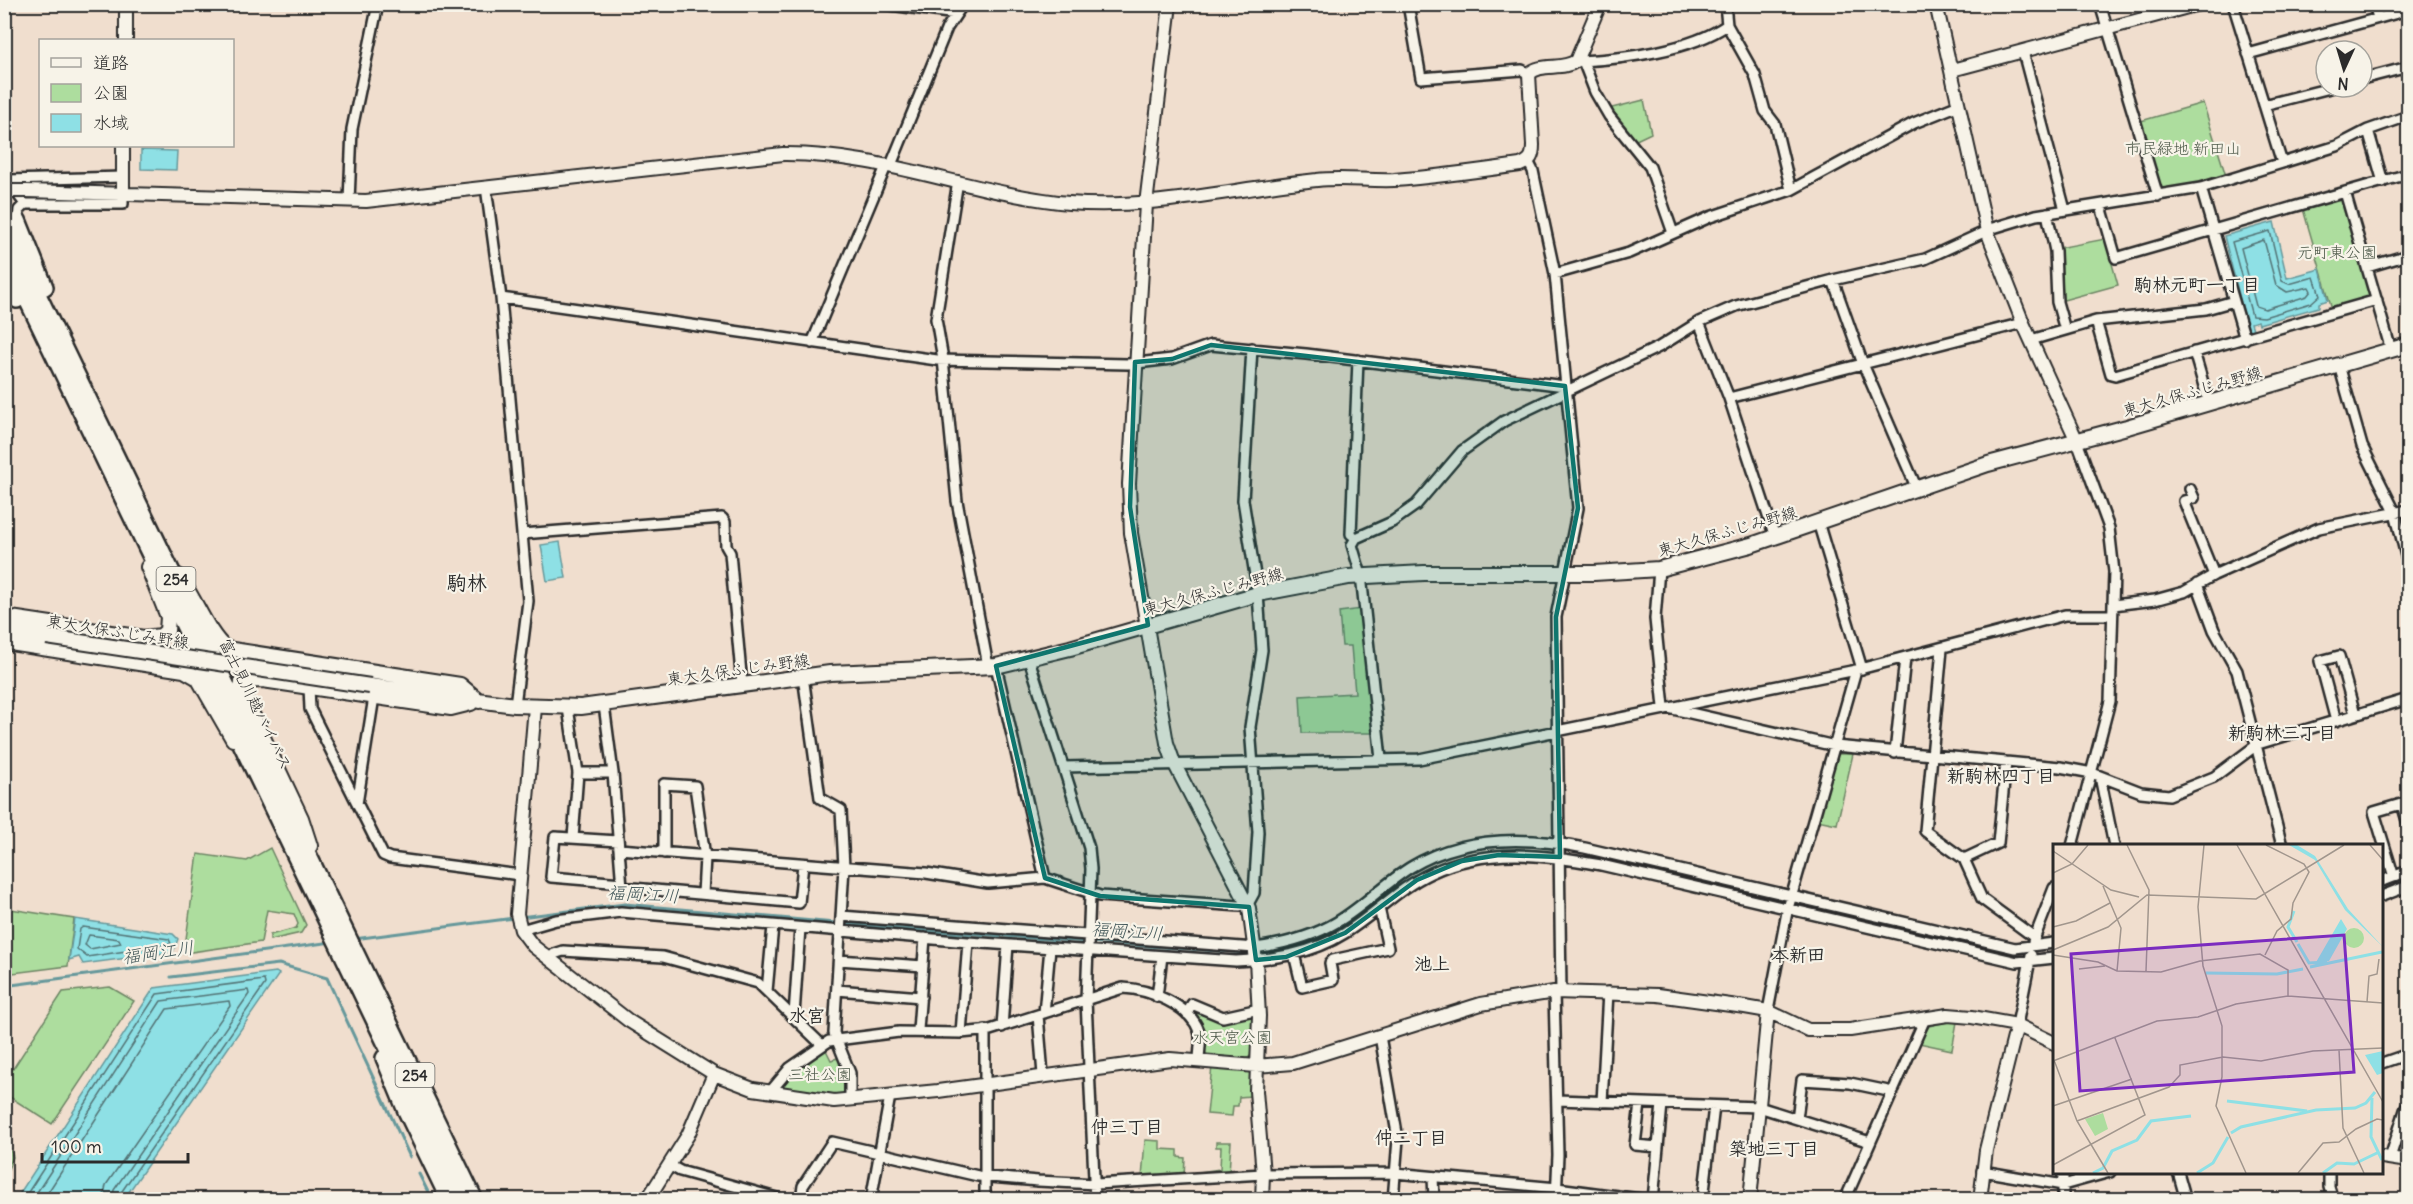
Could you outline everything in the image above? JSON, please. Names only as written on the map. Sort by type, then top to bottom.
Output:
[{"type":"highway","name":"254","points":[[11,222],[56,315],[62,357]]},
{"type":"highway","name":"富士見川越バイパス","points":[[4,252],[62,357],[166,560],[319,876],[341,936]]},
{"type":"highway","name":"254","points":[[4,277],[62,357]]},
{"type":"highway","name":"富士見川越バイパス","points":[[62,357],[115,481],[248,757],[475,1200]]},
{"type":"highway","name":"富士見川越バイパス","points":[[349,952],[376,1024],[461,1200]]},
{"type":"highway","points":[[376,1024],[387,1068],[449,1200]]},
{"type":"main road","name":"東大久保ふじみ野線","points":[[4,631],[372,691],[535,707],[568,708],[604,705],[803,676],[891,669],[992,666],[1029,658],[1258,594],[1360,575],[1566,573],[1659,569],[1699,560],[1775,537],[1988,464],[2077,441],[2409,345]]},
{"type":"main road","points":[[4,618],[144,638],[161,636],[167,631],[169,621],[164,604],[127,524],[115,481]]},
{"type":"main road","points":[[166,560],[192,594],[218,641],[226,649],[460,685],[479,701]]},
{"type":"main road","points":[[4,642],[184,669],[198,678],[227,730],[248,757]]},
{"type":"main road","points":[[319,876],[301,818],[240,689],[242,681],[250,679],[309,687],[372,691]]},
{"type":"street","points":[[126,4],[126,39]]},
{"type":"street","points":[[350,201],[352,129],[378,4]]},
{"type":"street","points":[[883,4],[956,14]]},
{"type":"street","points":[[812,343],[947,28],[963,4]]},
{"type":"street","points":[[1170,4],[1146,204],[1135,362],[1130,507],[1164,726],[1174,763],[1248,904],[1255,954],[1259,1010],[1256,1065],[1263,1174],[1262,1200]]},
{"type":"street","points":[[1408,4],[1421,78],[1522,70],[1529,74]]},
{"type":"street","points":[[1600,4],[1580,61],[1609,116],[1650,167],[1673,233]]},
{"type":"street","points":[[1725,4],[1727,25],[1755,75],[1765,111],[1775,124],[1791,190]]},
{"type":"street","points":[[1936,4],[1987,231],[2023,323],[2077,441],[2109,528],[2114,572],[2110,701],[2096,774],[2073,844]]},
{"type":"street","points":[[2100,4],[2158,196]]},
{"type":"street","points":[[1952,70],[2199,4]]},
{"type":"street","points":[[2233,4],[2282,163]]},
{"type":"street","points":[[2374,4],[2378,18]]},
{"type":"street","points":[[2248,54],[2409,10]]},
{"type":"street","points":[[1529,74],[1536,69],[1686,45],[1715,33],[1727,25]]},
{"type":"street","points":[[2023,52],[2065,210]]},
{"type":"street","points":[[2374,76],[2409,67]]},
{"type":"street","points":[[11,222],[25,204],[123,199],[350,201],[783,154],[828,154],[1067,203],[1146,204],[1321,179],[1421,178],[1528,162],[1533,154],[1529,74]]},
{"type":"street","points":[[2264,105],[2314,92]]},
{"type":"street","points":[[1556,274],[1629,253],[1710,217],[1791,190],[1914,123],[1959,105]]},
{"type":"street","points":[[1381,759],[1360,575],[1352,545],[1356,538],[1392,522],[1416,505],[1462,452],[1484,434],[1565,388],[1659,347],[1699,322],[1736,306],[1833,280],[1925,260],[1987,231],[2047,213],[2201,188],[2337,146],[2368,130],[2409,116]]},
{"type":"street","points":[[2368,130],[2383,182]]},
{"type":"street","points":[[123,147],[123,199]]},
{"type":"street","points":[[1528,162],[1533,171],[1556,274],[1578,508],[1556,617],[1560,843],[1556,1200]]},
{"type":"street","points":[[2101,206],[2116,258],[2409,174]]},
{"type":"street","points":[[25,204],[7,180],[123,177]]},
{"type":"street","points":[[958,181],[936,319],[943,359],[957,501],[992,666],[1045,878]]},
{"type":"street","points":[[486,188],[501,298],[528,601],[515,705]]},
{"type":"street","points":[[2201,188],[2245,339]]},
{"type":"street","points":[[4,191],[82,194],[123,199]]},
{"type":"street","points":[[2345,192],[2391,350]]},
{"type":"street","points":[[2047,213],[2055,251],[2057,302],[2065,330]]},
{"type":"street","points":[[2367,267],[2409,255]]},
{"type":"street","points":[[1833,280],[1863,364],[1917,489]]},
{"type":"street","points":[[501,298],[812,343],[943,359],[1099,364],[1172,359],[1211,345],[1358,360],[1565,388]]},
{"type":"street","points":[[2096,321],[2113,375],[2377,300]]},
{"type":"street","points":[[2031,340],[2096,321],[2206,309],[2234,302]]},
{"type":"street","points":[[1699,322],[1729,398],[1775,537]]},
{"type":"street","points":[[1729,398],[2023,323]]},
{"type":"street","points":[[622,883],[551,878],[555,837],[664,853],[956,877],[988,884],[1045,878],[1092,894],[1240,906],[1248,904],[1254,893],[1258,832],[1250,727],[1262,650],[1258,594],[1243,500],[1252,348]]},
{"type":"street","points":[[2194,352],[2208,403]]},
{"type":"street","points":[[1356,538],[1351,534],[1358,360]]},
{"type":"street","points":[[2339,365],[2362,446],[2395,512],[2409,565],[2409,582]]},
{"type":"street","points":[[2190,489],[2194,498],[2184,501],[2214,575]]},
{"type":"street","points":[[2113,605],[2155,600],[2184,592],[2214,575],[2319,528],[2409,510]]},
{"type":"street","points":[[522,534],[722,518],[725,522],[726,546],[730,553],[742,685]]},
{"type":"street","points":[[1750,1200],[1768,1011],[1787,909],[1859,670],[1818,522]]},
{"type":"street","points":[[1659,569],[1655,619],[1664,707]]},
{"type":"street","points":[[2197,584],[2214,630],[2237,672],[2258,744],[2282,844]]},
{"type":"street","points":[[1064,767],[1419,759],[1449,755],[1664,707],[1859,670],[2066,615],[2112,615]]},
{"type":"street","points":[[1942,649],[1925,831],[1964,859],[1982,899],[2033,942]]},
{"type":"street","points":[[2336,721],[2320,661],[2339,656],[2355,714]]},
{"type":"street","points":[[1029,658],[1089,848],[1092,894],[1086,1000],[1095,1200]]},
{"type":"street","points":[[1895,753],[1905,658]]},
{"type":"street","points":[[803,676],[820,798],[841,810],[844,867],[836,1039],[850,1073],[850,1100]]},
{"type":"street","points":[[309,687],[310,709],[379,849],[390,858],[520,874]]},
{"type":"street","points":[[357,804],[372,691]]},
{"type":"street","points":[[1664,707],[1835,746],[2006,762],[2096,774],[2141,792],[2169,795],[2204,782],[2222,772],[2258,744],[2409,699]]},
{"type":"street","points":[[604,705],[614,773],[622,887],[799,903],[803,864]]},
{"type":"street","points":[[535,707],[520,874],[519,922],[534,946],[629,1021],[714,1074],[746,1087],[834,1101],[890,1096],[1170,1059],[1256,1065],[1293,1063],[1481,1004],[1558,992],[1658,995],[1768,1011],[1808,1030],[1850,1030],[1948,1015],[2017,1025],[2053,1042]]},
{"type":"street","points":[[568,708],[578,773],[573,838]]},
{"type":"street","points":[[1964,859],[1998,843],[2006,762]]},
{"type":"street","points":[[578,773],[614,773]]},
{"type":"street","points":[[2096,774],[2114,844]]},
{"type":"street","points":[[664,853],[664,784],[695,786],[705,857],[703,894]]},
{"type":"street","points":[[2394,877],[2374,812],[2405,802],[2409,824]]},
{"type":"street","points":[[519,922],[531,925],[621,912],[800,928],[840,923],[1090,937],[1255,954],[1321,931],[1339,921],[1413,866],[1455,848],[1507,840],[1560,843],[2014,948],[2033,942],[2053,942]]},
{"type":"street","points":[[840,923],[925,938],[1162,956],[1294,954],[1317,947],[1345,933],[1417,880],[1462,861],[1498,855],[1560,857],[2017,962],[2053,958]]},
{"type":"street","points":[[2383,882],[2409,871]]},
{"type":"street","points":[[2383,896],[2409,886]]},
{"type":"street","points":[[1980,1200],[1982,1171],[2006,1060],[2017,1025],[2033,942],[2053,893]]},
{"type":"street","points":[[1294,954],[1302,987],[1333,980],[1330,963],[1333,960],[1388,948],[1379,908]]},
{"type":"street","points":[[767,991],[773,926]]},
{"type":"street","points":[[794,1015],[800,928]]},
{"type":"street","points":[[918,1030],[925,938]]},
{"type":"street","points":[[961,1033],[968,942]]},
{"type":"street","points":[[1002,1027],[1008,945]]},
{"type":"street","points":[[1043,1075],[1041,1014],[1050,948]]},
{"type":"street","points":[[550,959],[563,951],[663,957],[730,974],[758,983],[794,1015],[821,1044]]},
{"type":"street","points":[[1157,997],[1162,956]]},
{"type":"street","points":[[838,960],[923,966]]},
{"type":"street","points":[[770,1092],[790,1068],[821,1044],[836,1039],[918,1030],[961,1033],[1002,1027],[1122,988],[1157,997],[1186,1014],[1196,1023],[1200,1034],[1199,1060]]},
{"type":"street","points":[[837,990],[921,997]]},
{"type":"street","points":[[1602,1102],[1608,992]]},
{"type":"street","points":[[1186,1014],[1192,1004],[1223,1017],[1259,1010]]},
{"type":"street","points":[[1845,1200],[1924,1020]]},
{"type":"street","points":[[985,1030],[985,1200]]},
{"type":"street","points":[[1380,1036],[1398,1139],[1393,1200]]},
{"type":"street","points":[[2383,1063],[2409,1054]]},
{"type":"street","points":[[647,1200],[697,1118],[714,1074]]},
{"type":"street","points":[[1797,1119],[1802,1080],[1850,1083],[1893,1092]]},
{"type":"street","points":[[871,1200],[890,1096]]},
{"type":"street","points":[[1557,1100],[1759,1107],[1870,1142]]},
{"type":"street","points":[[1640,1104],[1635,1145],[1658,1147]]},
{"type":"street","points":[[1653,1200],[1662,1104]]},
{"type":"street","points":[[2409,1105],[2406,1107],[2386,1158],[2409,1161]]},
{"type":"street","points":[[1703,1200],[1714,1106]]},
{"type":"street","points":[[801,1200],[803,1186],[832,1142],[986,1178],[1096,1184],[1263,1174],[1395,1173],[1557,1188],[1648,1200]]},
{"type":"street","points":[[669,1165],[680,1171],[784,1200]]},
{"type":"street","points":[[1982,1171],[2063,1185],[2106,1174]]},
{"type":"street","points":[[2062,1200],[2063,1174]]},
{"type":"street","points":[[2178,1174],[2186,1200]]},
{"type":"street","points":[[2329,1174],[2328,1187],[2333,1200]]},
{"type":"street","points":[[1433,1177],[1434,1200]]},
{"type":"highlighted area","points":[[1211,345],[1565,386],[1578,508],[1556,617],[1560,857],[1499,855],[1462,861],[1417,880],[1345,933],[1286,957],[1256,960],[1249,907],[1100,896],[1045,878],[996,666],[1148,625],[1130,507],[1135,362],[1172,359]]},
{"type":"green space","points":[[1644,100],[1651,133],[1630,143],[1608,109]]},
{"type":"green space","name":"市民緑地 新田山","points":[[2203,103],[2226,176],[2165,191],[2161,188],[2141,121]]},
{"type":"green space","name":"元町東公園","points":[[2339,199],[2344,201],[2370,295],[2368,298],[2332,309],[2303,209]]},
{"type":"green space","points":[[2105,239],[2118,285],[2060,301],[2058,248]]},
{"type":"green space","points":[[1362,609],[1376,733],[1302,733],[1300,696],[1355,693],[1351,646],[1342,646],[1339,612]]},
{"type":"green space","points":[[1836,754],[1853,754],[1837,824],[1817,820]]},
{"type":"green space","points":[[270,848],[306,925],[301,933],[270,940],[270,935],[296,928],[298,924],[294,914],[267,910],[261,942],[184,953],[198,854],[247,861]]},
{"type":"green space","points":[[4,908],[74,919],[68,966],[5,974]]},
{"type":"green space","points":[[110,987],[134,1001],[52,1124],[5,1094],[5,1081],[63,992]]},
{"type":"green space","name":"水天宮公園","points":[[1195,1009],[1223,1020],[1252,1013],[1255,1016],[1251,1055],[1246,1060],[1202,1053],[1190,1014]]},
{"type":"green space","points":[[1957,1022],[1952,1050],[1919,1043],[1929,1026]]},
{"type":"green space","name":"三社公園","points":[[825,1048],[831,1060],[841,1057],[847,1072],[847,1093],[842,1095],[783,1087],[782,1083]]},
{"type":"green space","points":[[1212,1066],[1250,1072],[1251,1096],[1239,1097],[1238,1106],[1233,1106],[1232,1116],[1207,1114]]},
{"type":"green space","points":[[5,1134],[13,1157],[4,1176]]},
{"type":"green space","points":[[1145,1140],[1160,1141],[1160,1149],[1178,1150],[1178,1157],[1185,1158],[1184,1176],[1142,1178]]},
{"type":"green space","points":[[1216,1142],[1231,1142],[1229,1173],[1200,1174],[1200,1172],[1220,1169],[1221,1147],[1216,1147]]},
{"type":"water","points":[[141,150],[177,151],[176,170],[141,169]]},
{"type":"water","points":[[2274,222],[2287,278],[2320,269],[2328,300],[2319,303],[2319,307],[2259,324],[2258,321],[2251,323],[2253,329],[2248,330],[2224,236]]},
{"type":"water","points":[[560,542],[566,578],[547,581],[541,545]]},
{"type":"water","points":[[75,919],[173,934],[178,939],[173,952],[83,964],[79,957],[69,960]]},
{"type":"water","points":[[276,972],[279,974],[124,1199],[16,1199],[154,988]]},
{"type":"waterway","name":"福岡江川","points":[[520,917],[625,904],[902,929],[1247,953]]},
{"type":"waterway","name":"福岡江川","points":[[354,939],[514,918]]},
{"type":"waterway","name":"福岡江川","points":[[4,986],[332,942]]},
{"type":"waterway","points":[[171,977],[279,964],[327,978],[410,1157]]},
{"type":"waterway","points":[[419,1174],[432,1200]]},
{"type":"district","name":"駒林元町一丁目","points":[[2197,284]]},
{"type":"district","name":"駒林","points":[[467,582]]},
{"type":"district","name":"新駒林三丁目","points":[[2282,732]]},
{"type":"district","name":"新駒林四丁目","points":[[2001,775]]},
{"type":"district","name":"本新田","points":[[1798,954]]},
{"type":"district","name":"池上","points":[[1432,963]]},
{"type":"district","name":"水宮","points":[[807,1015]]},
{"type":"district","name":"仲三丁目","points":[[1127,1126]]},
{"type":"district","name":"仲二丁目","points":[[1411,1137]]},
{"type":"district","name":"築地三丁目","points":[[1774,1148]]}]
